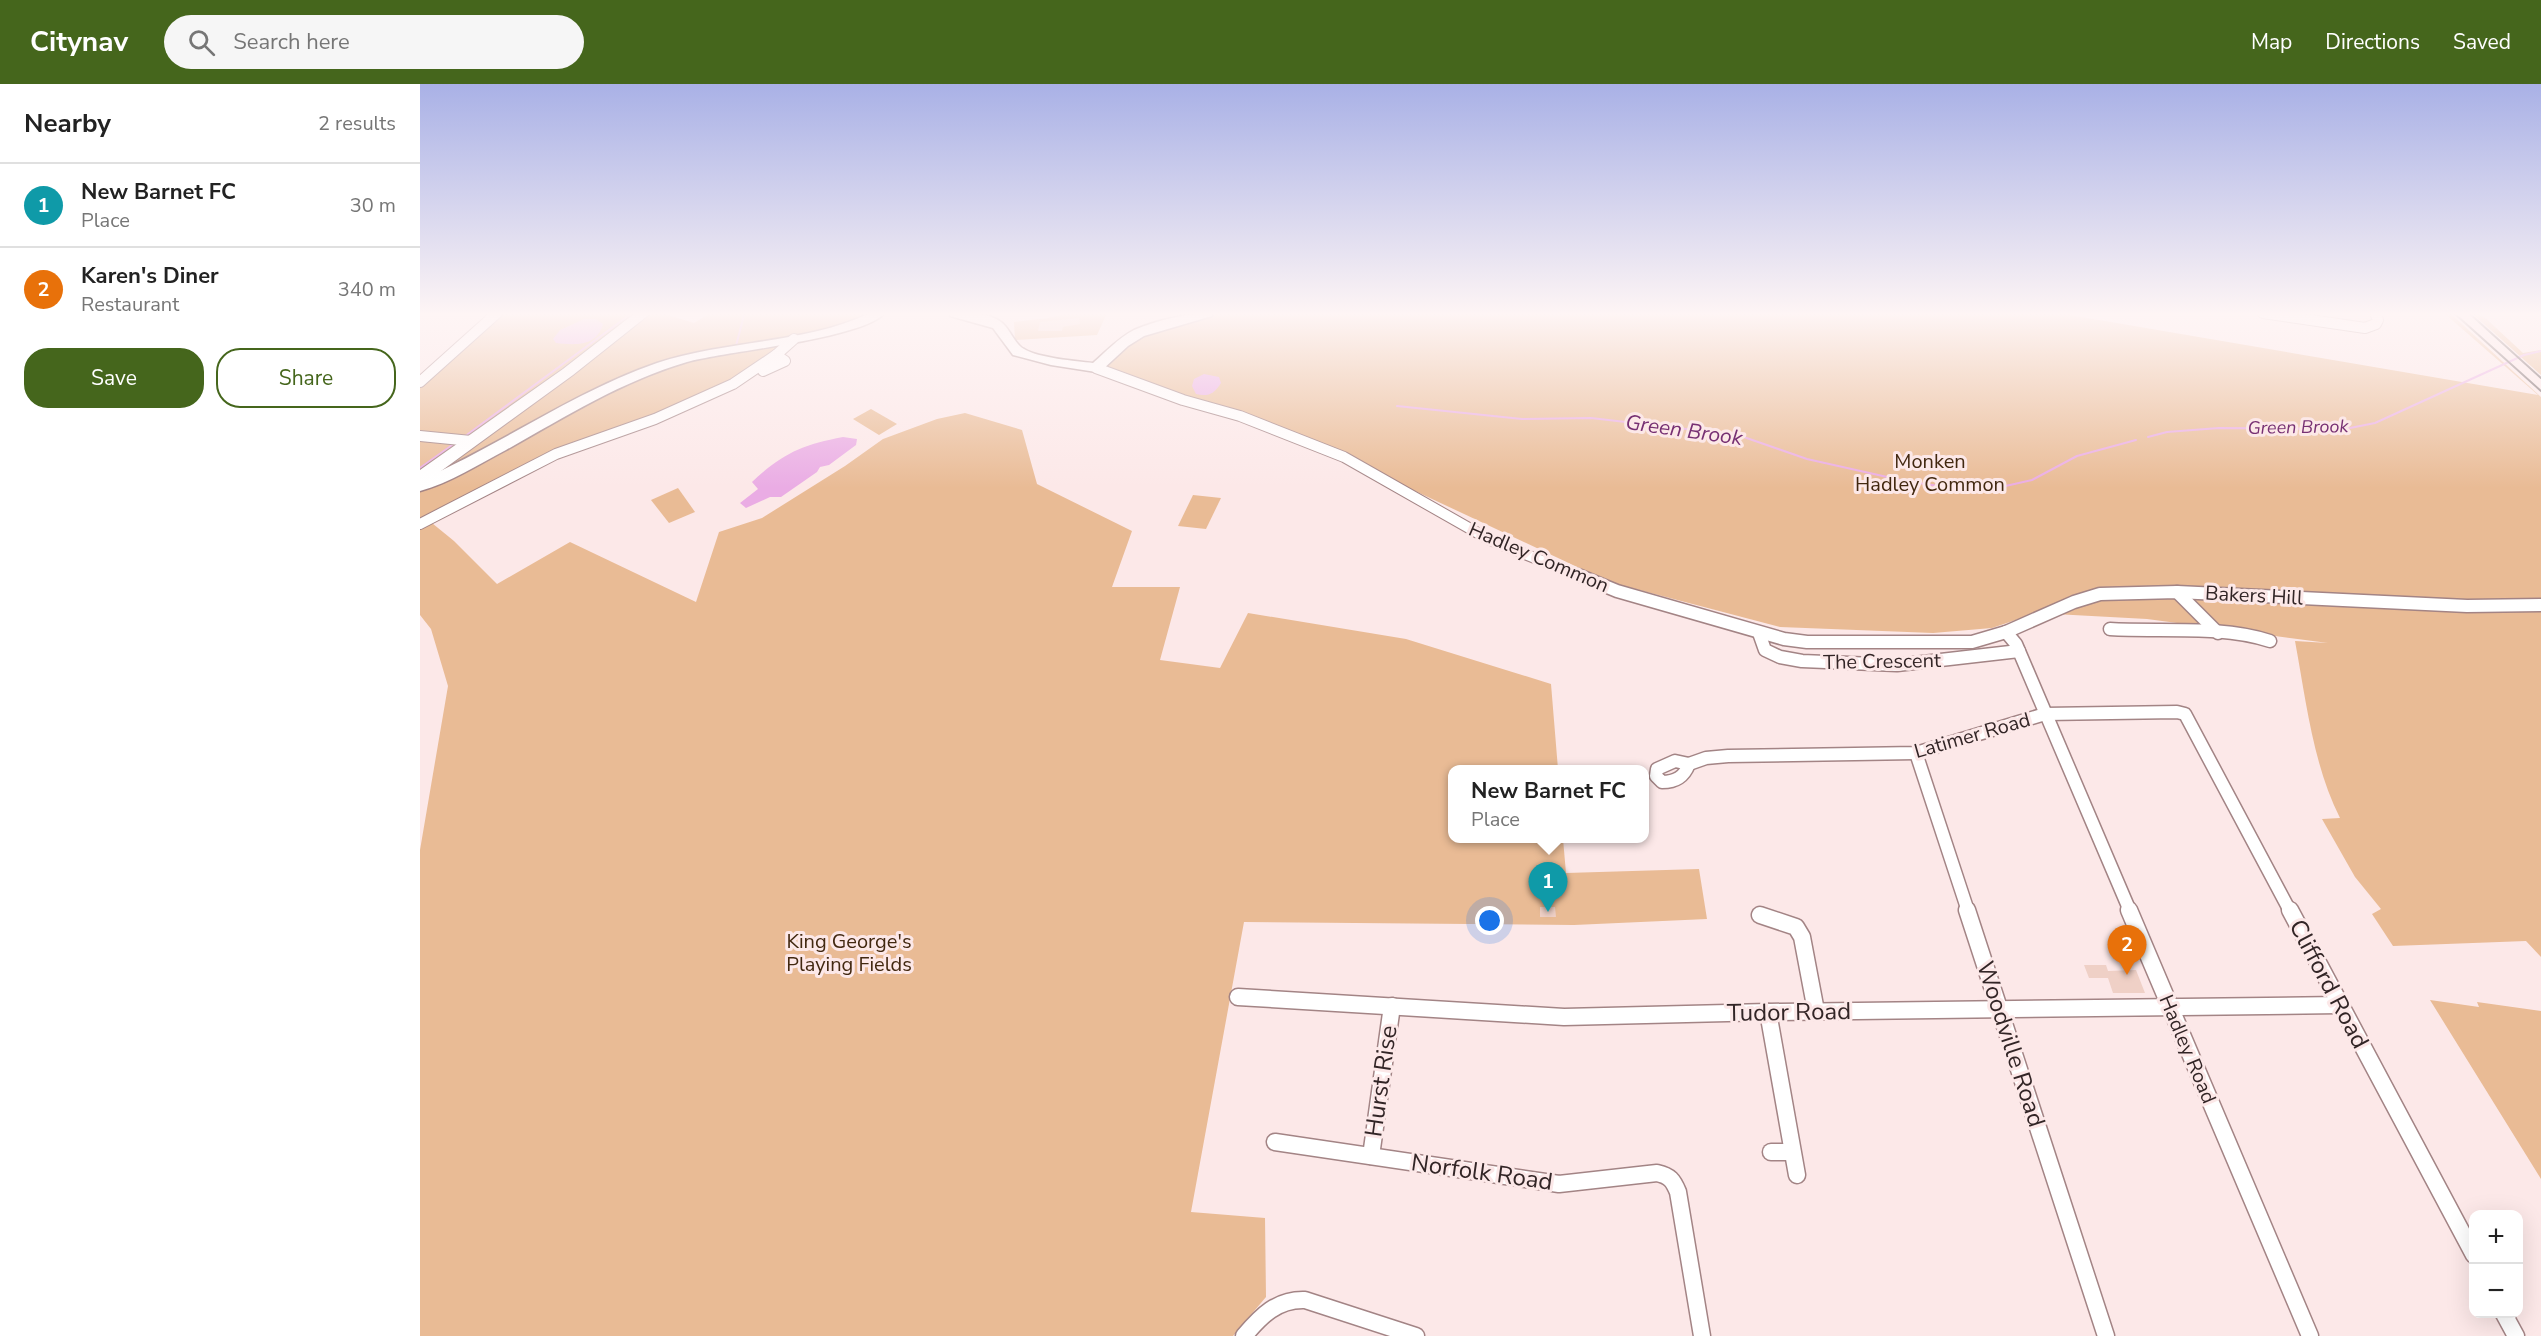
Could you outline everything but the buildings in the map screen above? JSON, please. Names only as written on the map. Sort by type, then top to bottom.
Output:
[{"type":"main road","points":[[420,478],[569,371]]},
{"type":"street","points":[[420,382],[432,371]]},
{"type":"street","points":[[420,486],[502,447],[581,402],[647,371]]},
{"type":"street","points":[[420,524],[556,454],[655,419],[734,384],[753,371]]},
{"type":"street","name":"Hadley Common","points":[[1105,371],[1183,400],[1240,416],[1344,457],[1490,540],[1639,599],[1759,633],[1807,642],[1941,644],[1972,642],[2006,632]]},
{"type":"street","points":[[420,436],[471,441]]},
{"type":"street","points":[[2177,591],[2218,633]]},
{"type":"street","name":"Bakers Hill","points":[[2006,632],[2074,602],[2100,594],[2177,591],[2467,606],[2541,605]]},
{"type":"street","points":[[2110,629],[2218,633],[2256,636],[2270,641]]},
{"type":"street","name":"Hadley Road","points":[[2006,632],[2012,637],[2019,651],[2310,1336]]},
{"type":"street","name":"The Crescent","points":[[1759,633],[1766,650],[1780,657],[1823,662],[1897,665],[2019,651]]},
{"type":"street","name":"Latimer Road","points":[[1689,764],[1706,758],[1728,756],[1916,753],[2045,714],[2177,712],[2185,714]]},
{"type":"street","name":"Clifford Road","points":[[2185,714],[2469,1247]]},
{"type":"street","name":"Woodville Road","points":[[1916,753],[2106,1336]]},
{"type":"street","points":[[1760,915],[1800,923],[1816,1011]]},
{"type":"street","name":"Tudor Road","points":[[1238,997],[1564,1017],[1816,1011],[2340,1005]]},
{"type":"street","name":"Hurst Rise","points":[[1371,1156],[1392,1006]]},
{"type":"street","points":[[1768,1012],[1797,1174]]},
{"type":"street","name":"Norfolk Road","points":[[1275,1142],[1559,1184],[1648,1173],[1665,1174],[1673,1180],[1678,1192],[1702,1336]]},
{"type":"street","points":[[1771,1152],[1792,1152]]},
{"type":"street","points":[[1244,1336],[1277,1303],[1292,1298],[1305,1300],[1416,1336]]},
{"type":"street","points":[[2506,1318],[2516,1336]]},
{"type":"green space","name":"King George's Playing Fields","points":[[431,371],[747,371],[731,383],[688,404],[555,453],[427,519],[454,541],[497,584],[570,542],[696,602],[719,532],[762,518],[845,466],[883,439],[937,419],[965,413],[1022,430],[1037,484],[1132,531],[1112,587],[1180,587],[1160,660],[1220,668],[1248,613],[1406,639],[1551,684],[1558,765],[1448,765],[1448,843],[1563,843],[1566,873],[1699,869],[1707,919],[1574,925],[1244,922],[1191,1212],[1265,1218],[1266,1297],[1233,1336],[420,1336],[420,850],[448,686],[431,629],[420,615],[420,382]]},
{"type":"green space","name":"Monken Hadley Common","points":[[1118,371],[2400,371],[2538,395],[2511,371],[2513,371],[2541,397],[2541,957],[2526,941],[2393,946],[2372,914],[2381,909],[2355,877],[2322,819],[2340,818],[2317,754],[2295,641],[2328,643],[2147,619],[2036,613],[1992,628],[1933,633],[1780,627],[1609,582],[1366,468]]},
{"type":"green space","points":[[871,409],[897,424],[879,435],[853,419]]},
{"type":"green space","points":[[678,488],[695,512],[669,523],[651,500]]},
{"type":"green space","points":[[1193,495],[1221,498],[1206,529],[1178,526]]},
{"type":"green space","points":[[2430,1000],[2479,1007],[2477,1002],[2541,1011],[2541,1179]]},
{"type":"shaded area","points":[[1204,374],[1219,377],[1221,383],[1210,394],[1196,394],[1192,386],[1194,379]]},
{"type":"shaded area","points":[[843,437],[857,439],[856,445],[829,465],[820,467],[817,472],[781,497],[770,497],[746,508],[740,503],[758,489],[752,482],[784,457],[804,447]]},
{"type":"waterway","points":[[464,437],[553,371]]},
{"type":"waterway","name":"Green Brook","points":[[2148,437],[2167,432],[2219,428],[2345,429],[2375,423],[2488,371]]},
{"type":"waterway","name":"Green Brook","points":[[1397,406],[1522,419],[1591,418],[1738,435],[1807,459],[1905,481],[1979,492],[2032,480],[2077,456],[2136,440]]},
{"type":"waterway","points":[[420,468],[455,443]]},
{"type":"railway","points":[[2519,371],[2541,391]]},
{"type":"railway","points":[[2534,371],[2541,378]]},
{"type":"place","name":"New Barnet FC","points":[[1548,912]]},
{"type":"place","name":"Karen's Diner","points":[[2127,975]]}]
